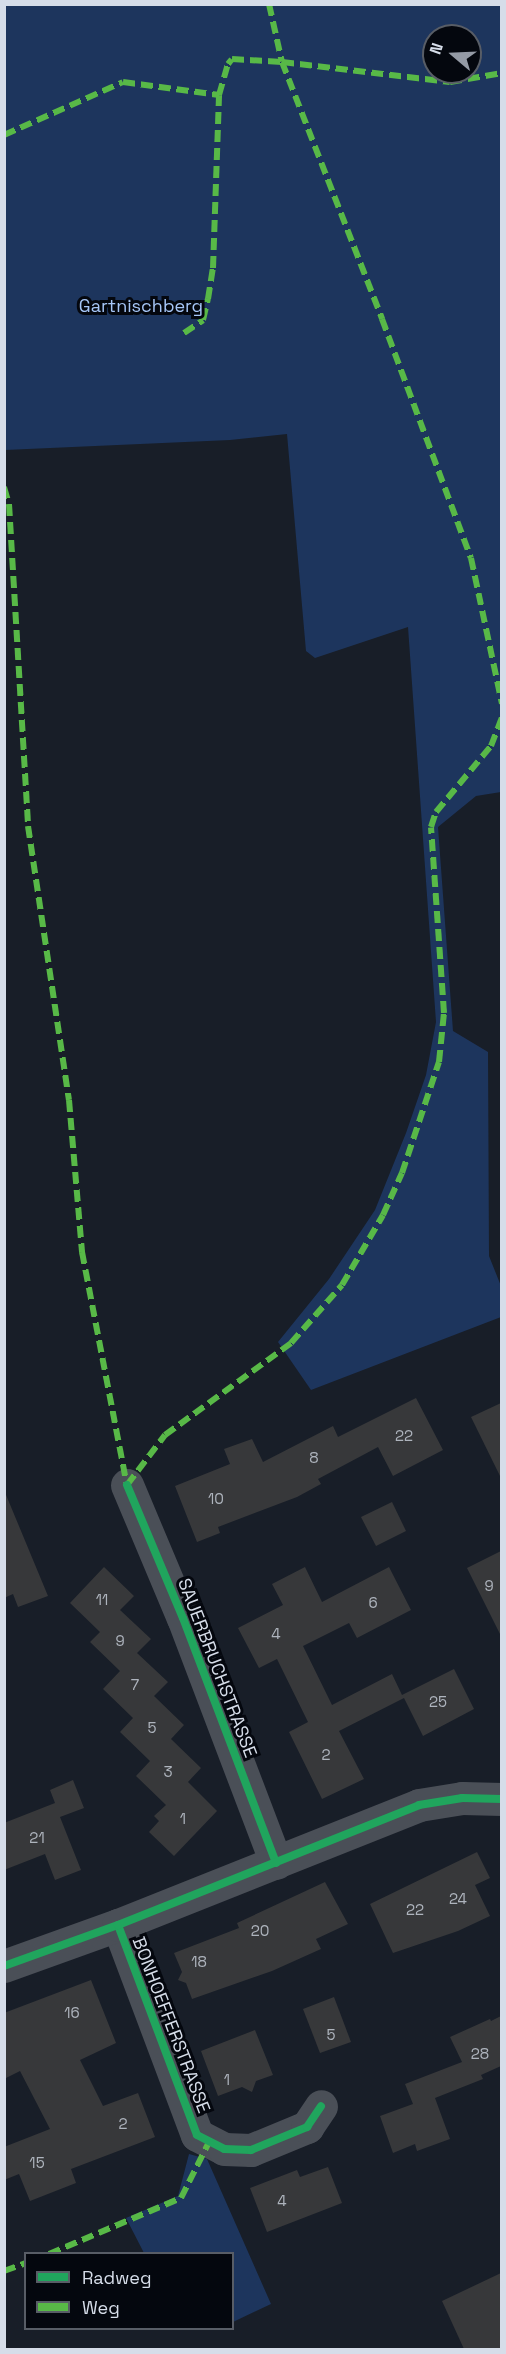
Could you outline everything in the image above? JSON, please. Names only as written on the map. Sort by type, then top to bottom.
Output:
[{"type":"street","name":"SAUERBRUCHSTRASSE","points":[[127,1485],[183,1618],[276,1863]]},
{"type":"street","points":[[4,1966],[118,1925],[419,1805],[462,1798],[501,1799]]},
{"type":"street","name":"BONHOEFFERSTRASSE","points":[[118,1925],[197,2135],[224,2150],[251,2150],[307,2127],[321,2106]]},
{"type":"green space","name":"Gartnischberg","points":[[4,5],[501,5],[501,792],[476,796],[438,827],[453,1031],[488,1052],[489,1256],[501,1286],[501,1317],[311,1390],[278,1342],[329,1279],[375,1210],[426,1075],[436,1022],[408,627],[315,658],[306,651],[287,434],[230,440],[5,450]]},
{"type":"green space","points":[[189,2154],[207,2159],[271,2304],[234,2322],[234,2252],[143,2252],[126,2218],[178,2196]]},
{"type":"building","points":[[416,1398],[443,1450],[393,1476],[378,1447],[318,1479],[321,1484],[297,1497],[218,1527],[220,1533],[197,1542],[175,1486],[230,1464],[224,1449],[252,1439],[263,1462],[333,1426],[338,1437]]},
{"type":"building","points":[[501,1403],[501,1478],[471,1417]]},
{"type":"building","points":[[4,1490],[48,1596],[18,1607],[13,1594],[4,1598]]},
{"type":"building","points":[[392,1502],[406,1531],[376,1546],[361,1517]]},
{"type":"building","points":[[501,1551],[501,1636],[467,1568]]},
{"type":"building","points":[[104,1567],[134,1596],[120,1610],[151,1639],[137,1653],[168,1682],[154,1696],[184,1725],[171,1739],[201,1768],[188,1782],[217,1811],[174,1856],[149,1832],[159,1821],[154,1816],[166,1805],[136,1776],[150,1761],[120,1732],[133,1718],[103,1689],[120,1671],[90,1642],[100,1632],[70,1603]]},
{"type":"building","points":[[305,1567],[322,1602],[389,1567],[411,1610],[357,1638],[349,1623],[303,1646],[332,1705],[392,1674],[402,1695],[454,1669],[474,1709],[423,1736],[404,1698],[339,1731],[364,1779],[322,1799],[289,1732],[308,1722],[277,1659],[259,1668],[238,1628],[283,1605],[272,1584]]},
{"type":"building","points":[[73,1780],[84,1808],[60,1817],[81,1870],[55,1880],[45,1854],[4,1870],[4,1823],[55,1803],[50,1790]]},
{"type":"building","points":[[477,1852],[490,1878],[475,1885],[490,1916],[458,1931],[393,1953],[370,1904]]},
{"type":"building","points":[[325,1882],[348,1924],[316,1939],[321,1949],[272,1971],[192,1999],[186,1983],[178,1980],[182,1972],[174,1953],[239,1928],[237,1923]]},
{"type":"building","points":[[91,1980],[116,2043],[80,2060],[103,2106],[138,2093],[155,2137],[71,2169],[76,2183],[30,2201],[19,2174],[4,2180],[4,2147],[50,2129],[20,2071],[4,2079],[4,2013]]},
{"type":"building","points":[[334,1997],[351,2042],[320,2053],[303,2009]]},
{"type":"building","points":[[501,2016],[501,2066],[481,2075],[483,2079],[435,2098],[450,2139],[417,2151],[415,2144],[393,2153],[380,2116],[413,2104],[405,2084],[462,2062],[450,2037]]},
{"type":"building","points":[[255,2030],[273,2075],[256,2081],[252,2092],[242,2087],[218,2096],[201,2051]]},
{"type":"building","points":[[328,2167],[342,2203],[267,2232],[250,2188],[297,2170],[300,2177]]},
{"type":"building","points":[[501,2273],[501,2349],[464,2349],[442,2301]]},
{"type":"marked path","points":[[269,4],[282,62],[382,319],[471,558],[502,704]]},
{"type":"marked path","points":[[184,333],[203,320],[208,299],[213,268],[219,95],[228,64],[232,59],[282,62],[450,82],[502,73]]},
{"type":"marked path","points":[[4,135],[123,82],[219,95]]},
{"type":"marked path","points":[[4,487],[9,504],[28,826],[69,1100],[82,1252],[127,1485]]},
{"type":"marked path","points":[[127,1485],[165,1435],[291,1343],[342,1285],[383,1215],[402,1173],[439,1062],[444,1013],[431,827],[436,812],[491,746],[502,717]]},
{"type":"marked path","points":[[54,2252],[181,2198],[209,2142]]},
{"type":"marked path","points":[[4,2271],[24,2264]]},
{"type":"cycle path","points":[[127,1485],[183,1618],[276,1863]]},
{"type":"cycle path","points":[[4,1966],[118,1925],[419,1805],[462,1798],[502,1799]]},
{"type":"cycle path","points":[[118,1925],[197,2135],[224,2149],[251,2150],[307,2127],[321,2106]]}]
